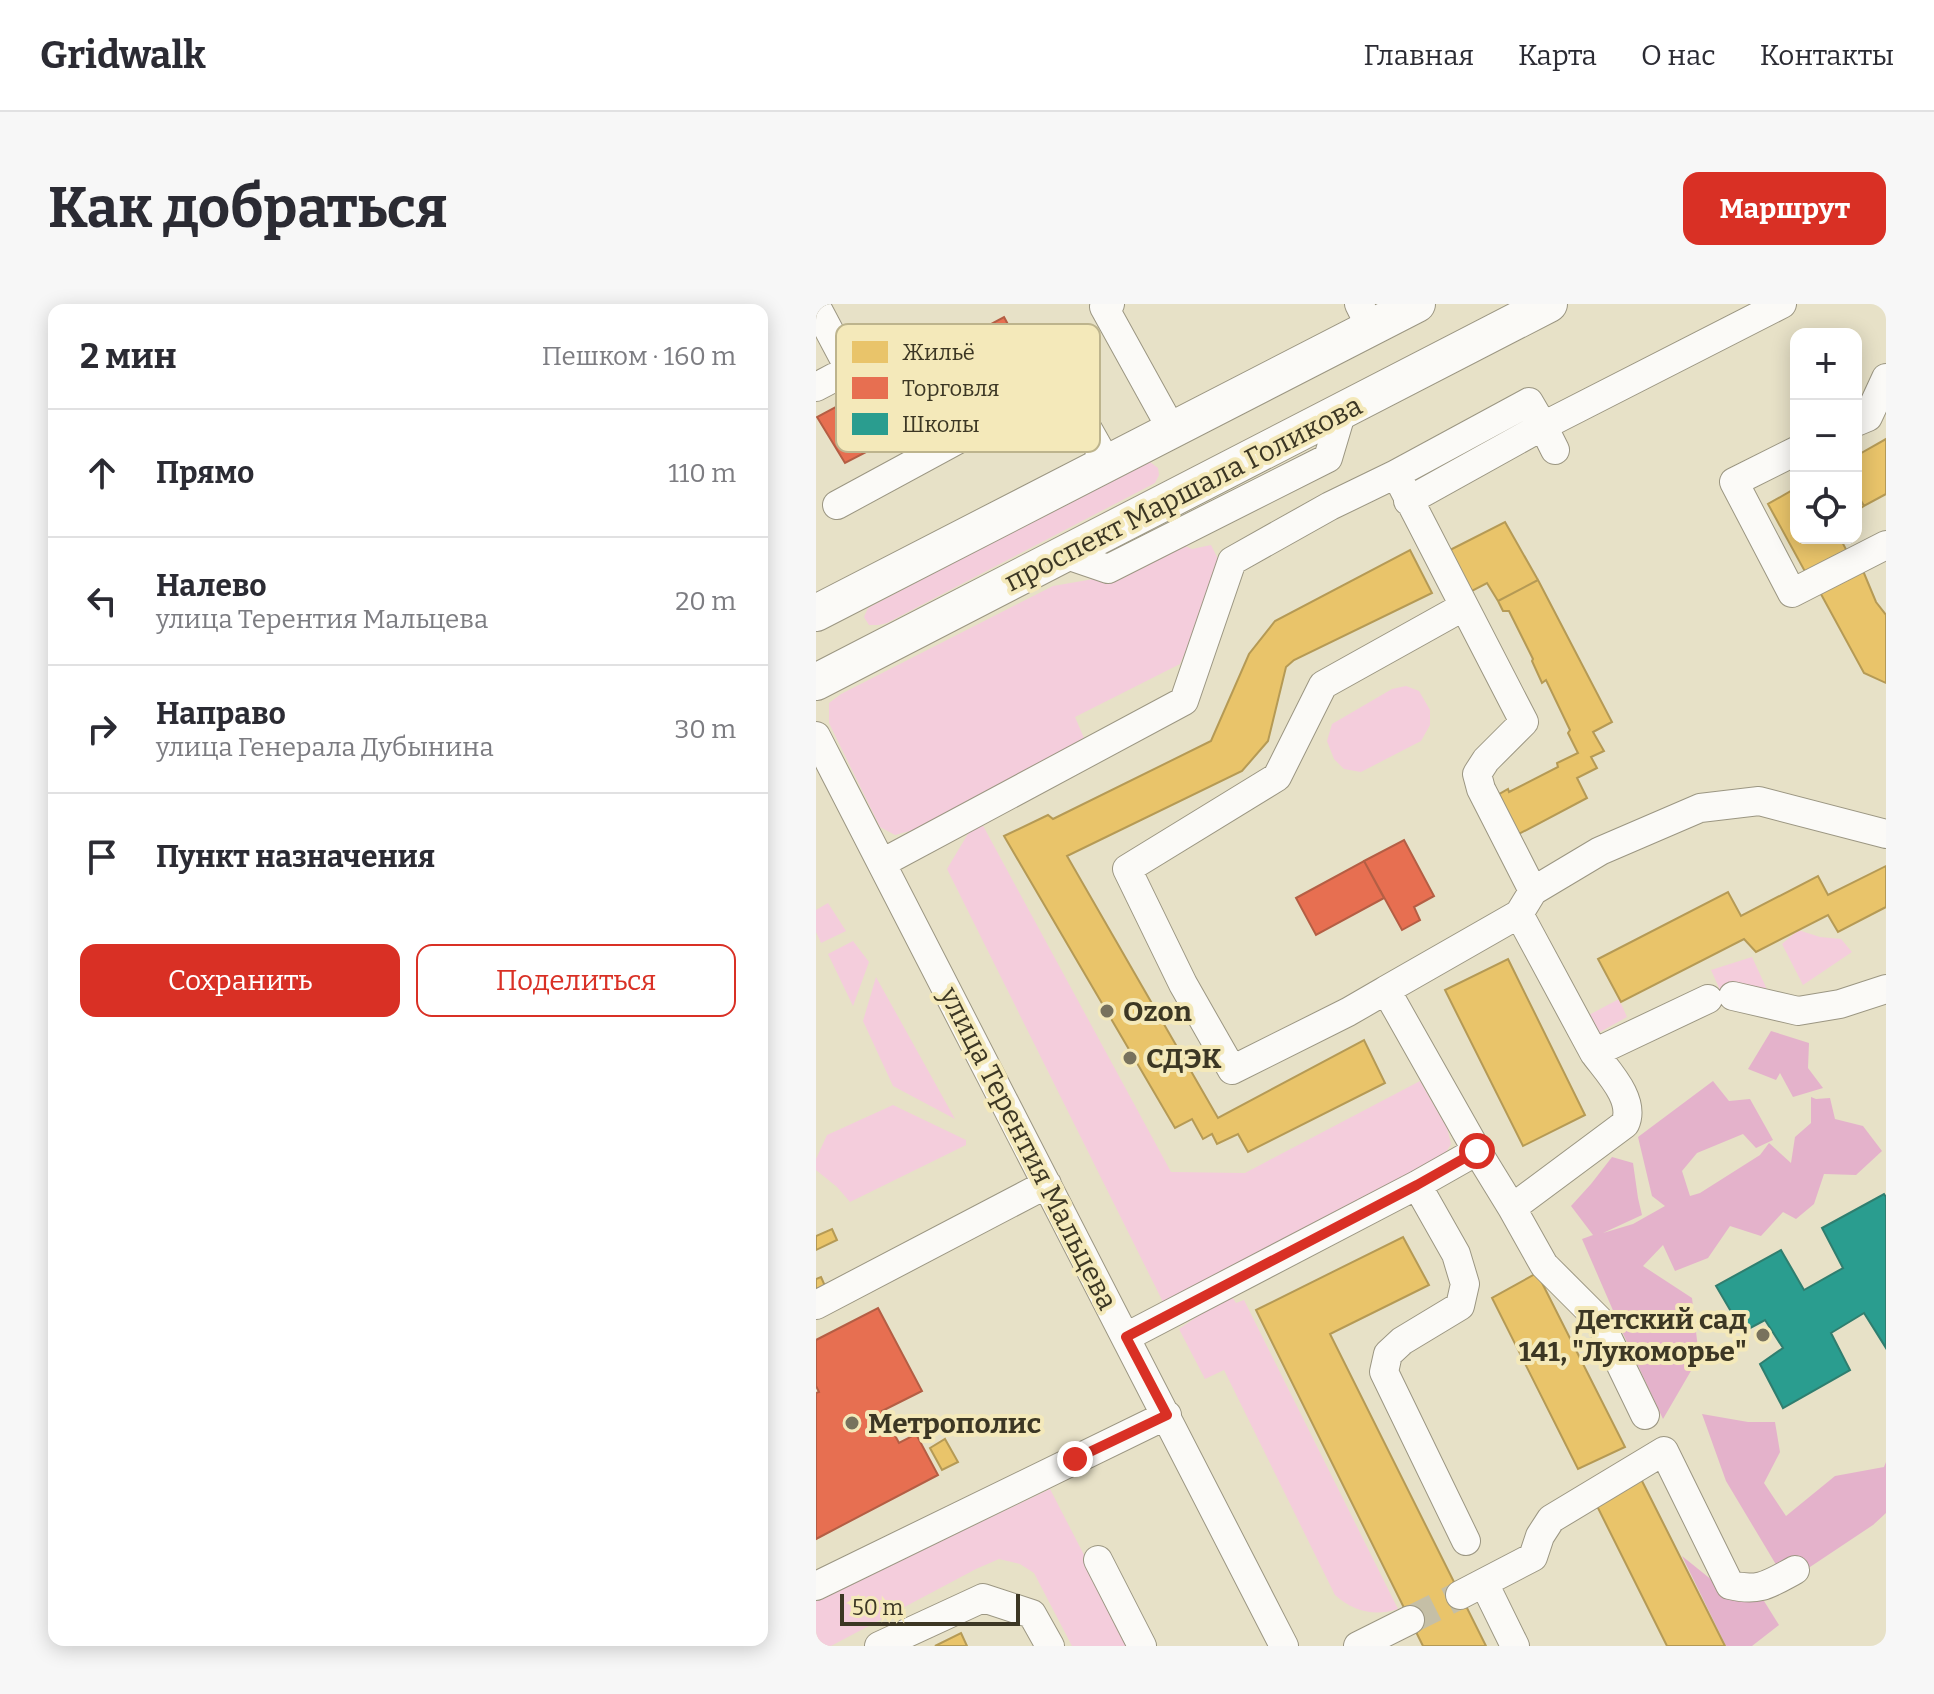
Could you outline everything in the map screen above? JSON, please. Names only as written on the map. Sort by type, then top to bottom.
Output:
[{"type":"main road","points":[[816,613],[1172,430],[1365,316],[1417,304]]},
{"type":"main road","name":"проспект Маршала Голикова","points":[[816,682],[1342,411],[1530,308]]},
{"type":"main road","points":[[1172,430],[1200,484]]},
{"type":"street","points":[[1408,501],[1549,438],[1782,304]]},
{"type":"street","points":[[1099,305],[1172,430]]},
{"type":"street","points":[[816,306],[831,374]]},
{"type":"street","points":[[1862,420],[1868,417],[1886,378]]},
{"type":"street","points":[[882,863],[1184,701],[1232,561],[1529,402],[1549,438]]},
{"type":"street","points":[[1064,554],[1108,569],[1328,458],[1342,411]]},
{"type":"street","points":[[1100,451],[1107,463]]},
{"type":"street","points":[[837,505],[935,452]]},
{"type":"street","points":[[1790,454],[1734,482],[1792,593],[1886,545]]},
{"type":"street","points":[[1396,474],[1524,722],[1486,760],[1477,774],[1481,789],[1526,902],[1594,1053],[1627,1101],[1629,1115],[1625,1124],[1512,1208]]},
{"type":"street","points":[[1230,508],[1251,550]]},
{"type":"street","points":[[1463,607],[1323,685],[1277,777],[1127,869],[1183,984],[1232,1070],[1386,990],[1526,902],[1600,851],[1700,808],[1759,801],[1886,834]]},
{"type":"street","name":"улица Терентия Мальцева","points":[[816,736],[1284,1646]]},
{"type":"street","points":[[1386,990],[1544,1265],[1599,1320],[1645,1415]]},
{"type":"street","points":[[1594,1053],[1721,998],[1798,1011],[1885,993]]},
{"type":"street","points":[[1126,1337],[1477,1151]]},
{"type":"street","points":[[816,1305],[1047,1184]]},
{"type":"street","points":[[1417,1185],[1456,1254],[1465,1284],[1460,1306],[1402,1341],[1388,1354],[1384,1372],[1466,1541]]},
{"type":"street","points":[[816,1586],[1167,1415]]},
{"type":"street","points":[[1515,1646],[1472,1589],[1533,1557],[1540,1536],[1551,1519],[1664,1451],[1730,1585],[1746,1588],[1765,1586],[1795,1570]]},
{"type":"street","points":[[1098,1560],[1142,1646]]},
{"type":"street","points":[[879,1646],[983,1598],[1032,1614],[1050,1646]]},
{"type":"street","points":[[1358,1646],[1410,1620]]},
{"type":"shaded area","points":[[1144,462],[1158,468],[1155,483],[887,623],[869,625],[864,617],[868,608]]},
{"type":"shaded area","points":[[1176,542],[1192,549],[1211,545],[1223,569],[1180,664],[1075,717],[1084,738],[917,829],[895,835],[880,827],[829,723],[829,703],[841,694],[1053,586],[1111,576]]},
{"type":"shaded area","points":[[1406,686],[1419,691],[1430,710],[1430,725],[1421,741],[1361,772],[1344,769],[1334,759],[1327,741],[1332,724],[1392,689]]},
{"type":"shaded area","points":[[981,822],[1171,1172],[1245,1173],[1420,1081],[1447,1128],[1451,1144],[1443,1157],[1219,1278],[1163,1302],[947,869],[972,827]]},
{"type":"shaded area","points":[[828,903],[846,931],[821,943],[816,932],[816,910]]},
{"type":"shaded area","points":[[1798,930],[1841,939],[1852,952],[1803,985],[1782,944]]},
{"type":"shaded area","points":[[853,941],[869,962],[853,1006],[828,954]]},
{"type":"shaded area","points":[[1752,957],[1771,998],[1720,990],[1711,970]]},
{"type":"shaded area","points":[[876,977],[955,1119],[893,1086],[863,1021]]},
{"type":"shaded area","points":[[1619,999],[1627,1017],[1600,1032],[1588,1029],[1585,1017]]},
{"type":"shaded area","points":[[1771,1031],[1809,1043],[1808,1068],[1823,1088],[1793,1097],[1780,1073],[1776,1080],[1748,1069]]},
{"type":"shaded area","points":[[1713,1081],[1729,1101],[1750,1099],[1773,1140],[1756,1148],[1743,1134],[1697,1153],[1682,1171],[1690,1196],[1700,1193],[1760,1155],[1769,1143],[1791,1163],[1795,1137],[1811,1123],[1811,1097],[1830,1098],[1835,1119],[1863,1126],[1882,1151],[1856,1175],[1824,1174],[1814,1204],[1796,1219],[1783,1212],[1761,1236],[1730,1226],[1708,1258],[1675,1271],[1663,1245],[1643,1266],[1692,1298],[1699,1357],[1663,1419],[1582,1239],[1593,1235],[1571,1206],[1612,1157],[1633,1163],[1642,1215],[1603,1233],[1633,1224],[1665,1206],[1652,1196],[1638,1137]]},
{"type":"shaded area","points":[[893,1105],[966,1140],[966,1145],[850,1202],[816,1170],[816,1159],[827,1135]]},
{"type":"shaded area","points":[[1230,1294],[1236,1303],[1244,1300],[1398,1609],[1364,1611],[1335,1595],[1224,1370],[1205,1379],[1179,1329]]},
{"type":"shaded area","points":[[1702,1414],[1748,1422],[1775,1422],[1780,1452],[1764,1483],[1786,1516],[1835,1476],[1884,1467],[1886,1462],[1886,1513],[1807,1569],[1781,1573],[1726,1481]]},
{"type":"shaded area","points":[[1050,1489],[1131,1646],[1072,1646],[1034,1573],[1020,1564],[999,1559],[831,1646],[816,1646],[816,1601]]},
{"type":"shaded area","points":[[1682,1556],[1728,1593],[1764,1601],[1779,1625],[1752,1646],[1726,1646]]},
{"type":"building: Жильё","points":[[1886,439],[1886,494],[1864,506],[1862,502],[1862,453]]},
{"type":"building: Жильё","points":[[1790,491],[1790,544],[1843,544],[1849,555],[1808,577],[1768,504]]},
{"type":"building: Жильё","points":[[1505,522],[1538,580],[1498,601],[1487,583],[1470,592],[1448,551]]},
{"type":"building: Жильё","points":[[1410,550],[1432,593],[1294,660],[1286,667],[1268,741],[1242,771],[1067,856],[1218,1118],[1364,1040],[1385,1083],[1248,1152],[1238,1134],[1217,1144],[1212,1134],[1203,1139],[1192,1119],[1175,1128],[1004,836],[1048,815],[1053,819],[1211,741],[1249,654],[1275,621]]},
{"type":"building: Жильё","points":[[1861,566],[1876,602],[1886,615],[1886,683],[1864,673],[1816,585]]},
{"type":"building: Жильё","points":[[1538,580],[1612,722],[1593,732],[1604,751],[1591,757],[1597,768],[1577,778],[1587,798],[1517,835],[1496,796],[1558,767],[1557,763],[1578,753],[1546,680],[1542,683],[1509,611],[1503,611],[1498,601]]},
{"type":"building: Жильё","points":[[1886,866],[1886,907],[1838,932],[1828,915],[1756,952],[1744,939],[1621,1002],[1598,959],[1728,892],[1741,916],[1818,876],[1828,895]]},
{"type":"building: Жильё","points":[[1508,959],[1585,1115],[1523,1146],[1445,990]]},
{"type":"building: Жильё","points":[[832,1229],[837,1240],[816,1250],[816,1236]]},
{"type":"building: Жильё","points":[[1403,1237],[1429,1285],[1330,1334],[1486,1646],[1423,1646],[1256,1310]]},
{"type":"building: Жильё","points":[[1537,1273],[1625,1447],[1578,1469],[1492,1298]]},
{"type":"building: Жильё","points":[[821,1277],[825,1286],[816,1290],[816,1279]]},
{"type":"building: Жильё","points":[[945,1439],[958,1462],[942,1470],[930,1448]]},
{"type":"building: Жильё","points":[[1640,1477],[1725,1646],[1667,1646],[1594,1500]]},
{"type":"building: Жильё","points":[[961,1633],[967,1646],[935,1646]]},
{"type":"building: Торговля","points":[[1004,317],[1008,324],[991,324]]},
{"type":"building: Торговля","points":[[836,407],[836,448],[817,417]]},
{"type":"building: Торговля","points":[[838,452],[866,452],[845,463]]},
{"type":"building: Торговля","points":[[1404,840],[1434,896],[1414,907],[1420,920],[1402,930],[1364,861]]},
{"type":"building: Торговля","points":[[1364,861],[1384,898],[1316,935],[1296,898]]},
{"type":"building: Торговля","name":"Метрополис","points":[[878,1308],[922,1391],[882,1411],[899,1443],[916,1434],[938,1475],[816,1539],[816,1393],[819,1392],[816,1386],[816,1340]]},
{"type":"building: Школы","points":[[1884,1194],[1886,1348],[1864,1313],[1831,1333],[1850,1370],[1783,1408],[1760,1364],[1783,1348],[1765,1320],[1743,1332],[1716,1286],[1781,1250],[1804,1290],[1843,1268],[1822,1228]]},
{"type":"tunnel","points":[[1410,1620],[1460,1595]]},
{"type":"place","name":"Ozon","points":[[1107,1011]]},
{"type":"place","name":"СДЭК","points":[[1130,1058]]},
{"type":"place","name":"Детский сад 141, \"Лукоморье\"","points":[[1763,1335]]},
{"type":"place","name":"Метрополис","points":[[852,1423]]},
{"type":"route","points":[[1075,1459],[1167,1415],[1126,1337],[1477,1151]]}]
